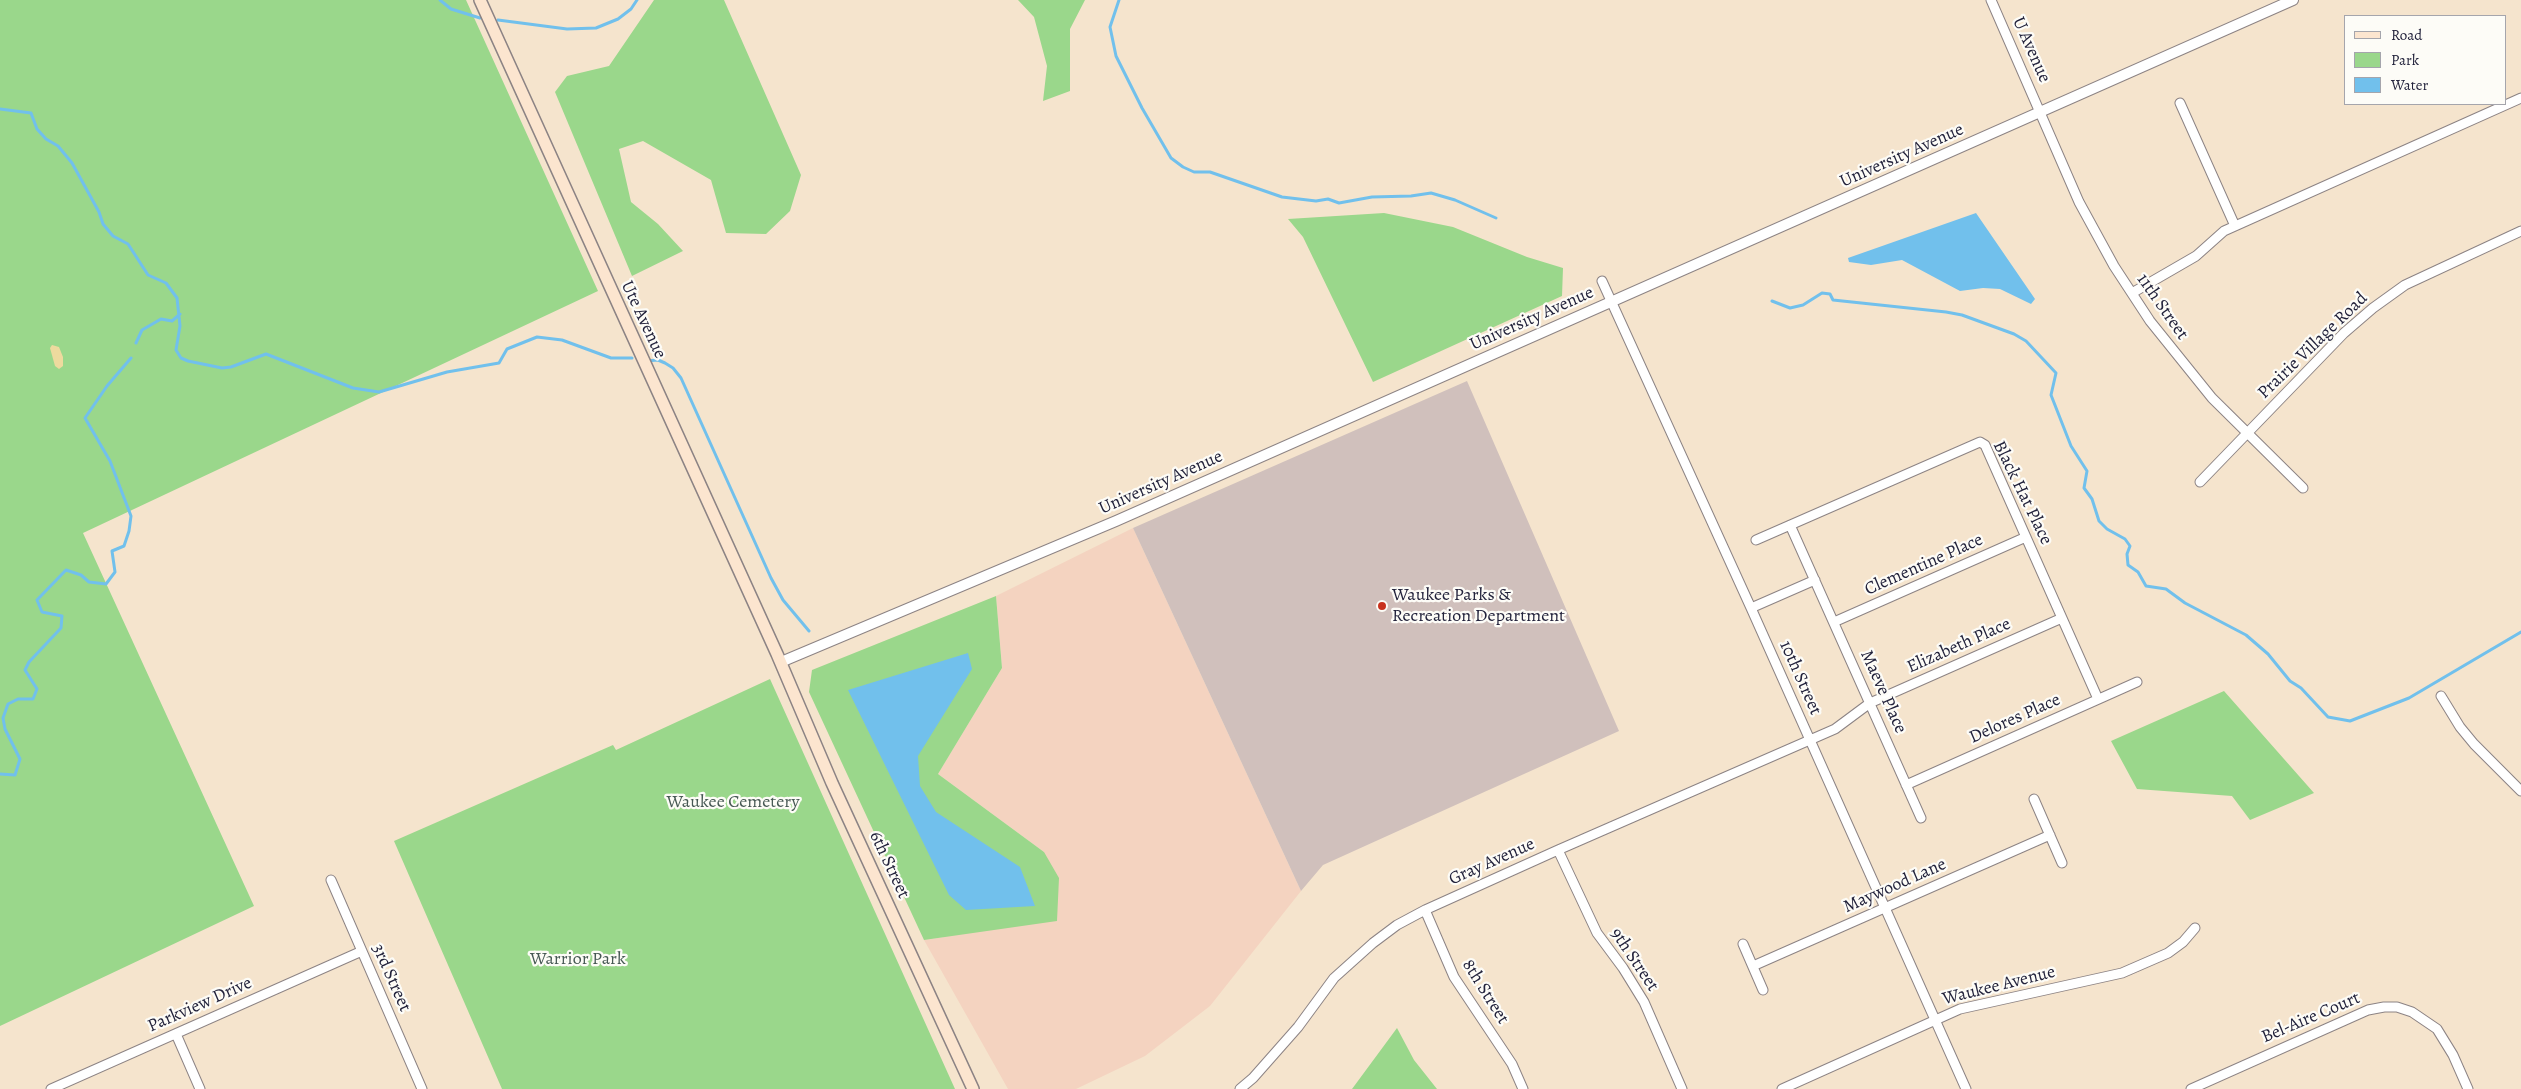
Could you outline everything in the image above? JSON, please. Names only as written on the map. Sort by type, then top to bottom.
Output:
[{"type":"main road","name":"Ute Avenue","points":[[480,0],[606,282],[779,658]]},
{"type":"main road","name":"6th Street","points":[[779,658],[832,783],[973,1089]]},
{"type":"street","name":"U Avenue","points":[[1991,0],[2041,113]]},
{"type":"street","name":"University Avenue","points":[[779,658],[1116,521],[2293,0]]},
{"type":"street","points":[[2506,105],[2521,98]]},
{"type":"street","points":[[2180,103],[2235,226]]},
{"type":"street","points":[[2132,293],[2196,256],[2224,231],[2505,105]]},
{"type":"street","name":"11th Street","points":[[2041,113],[2079,202],[2132,293],[2178,357],[2212,398],[2303,488]]},
{"type":"street","name":"Prairie Village Road","points":[[2200,482],[2344,333],[2373,308],[2405,285],[2521,231]]},
{"type":"street","name":"10th Street","points":[[1602,281],[1751,608],[1966,1089]]},
{"type":"street","name":"Black Hat Place","points":[[1756,540],[1980,442],[1985,445],[2098,699]]},
{"type":"street","name":"Maeve Place","points":[[1790,525],[1921,818]]},
{"type":"street","name":"Clementine Place","points":[[1834,622],[2026,537]]},
{"type":"street","points":[[1751,608],[1814,580]]},
{"type":"street","name":"Elizabeth Place","points":[[1810,739],[1834,729],[1870,703],[2062,618]]},
{"type":"street","name":"Delores Place","points":[[1906,785],[2137,682]]},
{"type":"street","points":[[2441,696],[2460,727],[2474,744],[2521,790]]},
{"type":"street","name":"Gray Avenue","points":[[1240,1089],[1253,1078],[1298,1027],[1334,978],[1372,942],[1397,925],[1425,910],[1558,850],[1810,739]]},
{"type":"street","points":[[2034,799],[2062,863]]},
{"type":"street","name":"Maywood Lane","points":[[1753,966],[2050,835]]},
{"type":"street","name":"9th Street","points":[[1558,850],[1597,933],[1623,968],[1644,1002],[1682,1089]]},
{"type":"street","name":"3rd Street","points":[[330,880],[422,1089]]},
{"type":"street","name":"8th Street","points":[[1425,910],[1454,977],[1512,1064],[1522,1089]]},
{"type":"street","name":"Waukee Avenue","points":[[1782,1089],[1960,1009],[2122,973],[2168,953],[2183,942],[2195,928]]},
{"type":"street","points":[[1743,944],[1763,990]]},
{"type":"street","name":"Parkview Drive","points":[[54,1088],[362,952]]},
{"type":"street","name":"Bel-Aire Court","points":[[2190,1089],[2368,1010],[2384,1007],[2396,1007],[2412,1012],[2436,1029],[2453,1055],[2468,1089]]},
{"type":"street","points":[[176,1034],[200,1089]]},
{"type":"shaded area","points":[[1467,381],[1619,731],[1323,865],[1301,891],[1133,528]]},
{"type":"shaded area","points":[[1133,528],[1301,891],[1210,1006],[1145,1056],[1076,1089],[1008,1089],[924,940],[944,937],[1044,852],[938,774],[1002,668],[996,596]]},
{"type":"green space","points":[[0,0],[466,0],[598,291],[83,533],[254,906],[0,1026]]},
{"type":"green space","points":[[654,0],[724,0],[801,175],[790,211],[766,234],[726,233],[711,180],[643,141],[619,149],[631,202],[658,224],[683,251],[632,276],[555,92],[567,76],[609,66]]},
{"type":"green space","points":[[1018,0],[1085,0],[1070,29],[1070,91],[1043,101],[1047,66],[1034,17]]},
{"type":"green space","points":[[1384,213],[1453,227],[1527,257],[1563,268],[1562,296],[1373,382],[1303,237],[1288,219]]},
{"type":"green space","points":[[996,596],[1002,668],[938,774],[1044,852],[1059,878],[1057,921],[924,940],[809,692],[812,670]]},
{"type":"green space","points":[[770,679],[955,1089],[502,1089],[394,841],[613,745],[616,750]]},
{"type":"green space","points":[[2224,691],[2314,793],[2250,820],[2232,796],[2137,789],[2111,741]]},
{"type":"green space","points":[[1397,1028],[1414,1060],[1437,1089],[1352,1089]]},
{"type":"sand","points":[[52,345],[59,347],[63,357],[63,366],[59,369],[55,366],[50,348]]},
{"type":"water","points":[[1976,213],[2035,299],[2031,304],[2000,289],[1983,288],[1960,291],[1902,260],[1871,265],[1849,262],[1848,258]]},
{"type":"water","points":[[968,653],[972,669],[918,756],[920,786],[936,812],[1020,867],[1035,906],[966,910],[949,895],[848,690]]},
{"type":"waterway","points":[[440,0],[451,9],[480,18]]},
{"type":"waterway","points":[[498,20],[567,29],[596,28],[618,19],[631,9],[637,0]]},
{"type":"waterway","points":[[1119,0],[1110,27],[1116,56],[1142,108],[1171,158],[1183,167],[1194,172],[1210,172],[1282,197],[1316,201],[1328,199],[1339,203],[1372,197],[1411,196],[1431,193],[1455,200],[1496,218]]},
{"type":"waterway","points":[[0,109],[31,113],[37,129],[46,139],[58,146],[72,163],[99,212],[103,224],[113,236],[128,244],[148,275],[166,283],[177,298],[180,326],[176,350],[181,358],[188,361],[222,368],[231,367],[266,354],[353,388],[379,392],[447,372],[499,363],[507,349],[537,337],[562,340],[611,358],[632,358]]},
{"type":"waterway","points":[[1772,301],[1790,308],[1803,305],[1822,293],[1830,294],[1833,300],[1946,312],[1962,315],[2014,334],[2026,341],[2056,373],[2051,395],[2071,446],[2087,471],[2084,488],[2092,499],[2099,521],[2107,529],[2125,539],[2130,546],[2127,554],[2128,565],[2138,572],[2146,586],[2166,589],[2185,603],[2246,635],[2268,654],[2290,681],[2301,688],[2328,717],[2350,721],[2409,698],[2521,632]]},
{"type":"waterway","points":[[136,343],[142,330],[161,319],[172,321],[180,314]]},
{"type":"waterway","points":[[0,774],[15,775],[20,759],[5,729],[3,718],[8,704],[18,699],[33,699],[37,689],[25,670],[29,662],[61,628],[62,616],[42,612],[37,600],[66,570],[81,575],[89,582],[106,584],[115,572],[112,551],[124,546],[129,531],[131,516],[110,461],[85,418],[107,386],[131,358]]},
{"type":"waterway","points":[[646,361],[658,360],[665,363],[673,368],[681,378],[771,578],[783,600],[809,631]]},
{"type":"place","name":"Waukee Parks & Recreation Department","points":[[1382,606]]},
{"type":"park label","name":"Waukee Cemetery","points":[[733,803]]},
{"type":"park label","name":"Warrior Park","points":[[578,960]]}]
